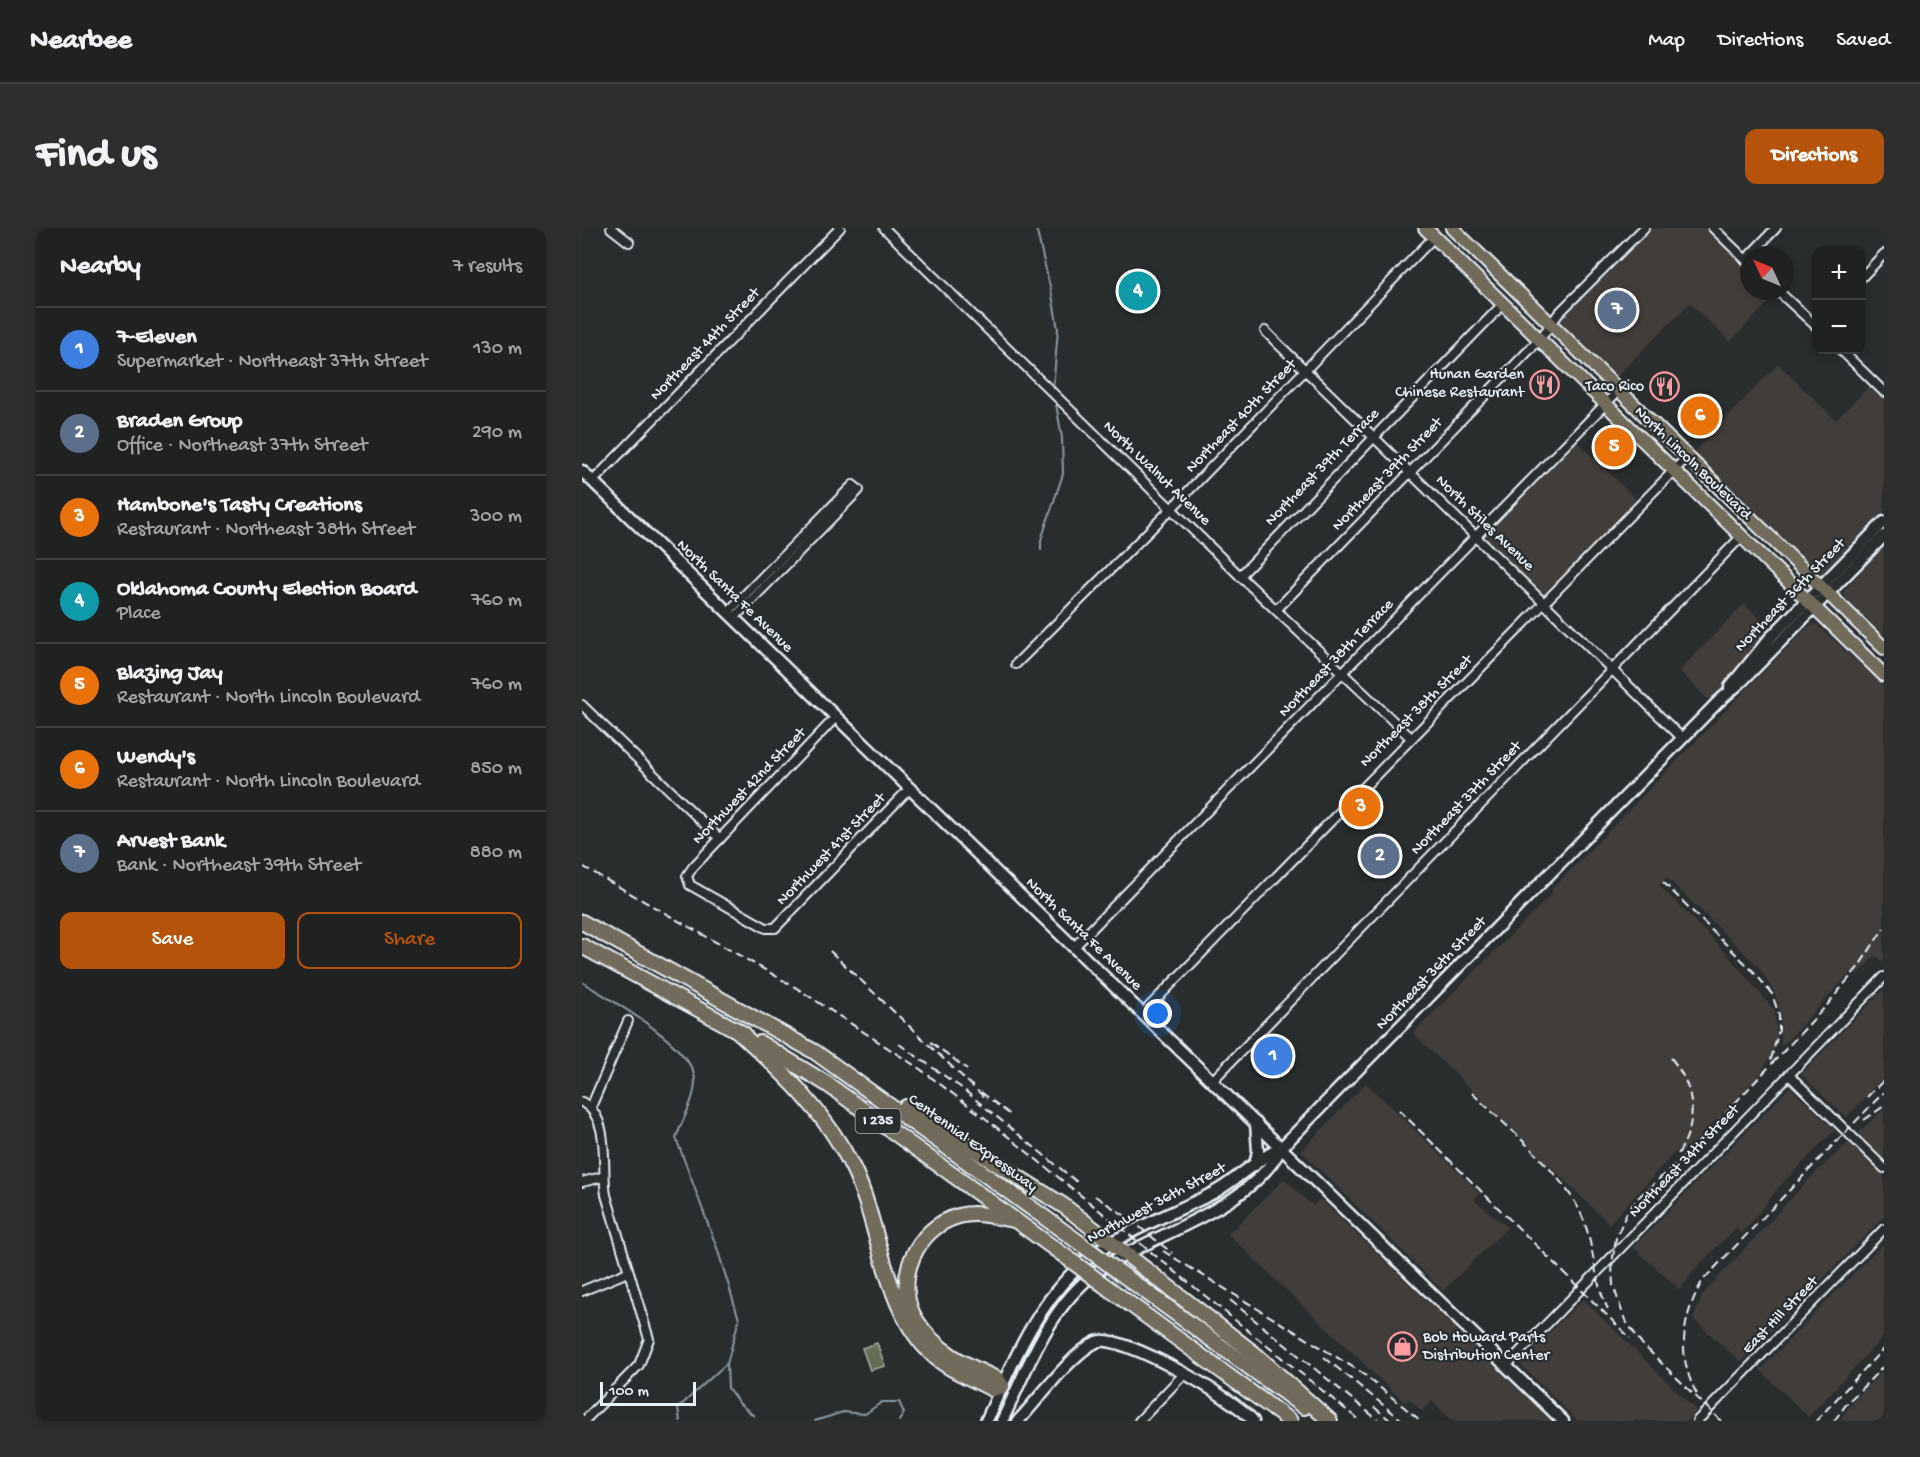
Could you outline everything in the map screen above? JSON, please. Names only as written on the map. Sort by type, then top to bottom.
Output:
[{"type":"highway","name":"Centennial Expressway","points":[[582,922],[771,1025],[846,1073],[1323,1421]]},
{"type":"highway","name":"I 235","points":[[582,946],[737,1030],[827,1084],[1290,1421]]},
{"type":"highway","points":[[737,1030],[807,1097],[844,1151],[865,1196],[896,1298],[915,1336],[948,1366],[992,1389],[1002,1386],[997,1379],[949,1356],[929,1337],[915,1317],[906,1284],[916,1249],[926,1236],[941,1223],[970,1214],[1014,1220]]},
{"type":"highway","points":[[846,1073],[952,1133],[1064,1206],[1256,1355],[1330,1421]]},
{"type":"main road","name":"North Lincoln Boulevard","points":[[1452,228],[1884,648]]},
{"type":"main road","name":"North Lincoln Boulevard","points":[[1429,232],[1883,672]]},
{"type":"main road","points":[[1467,269],[1481,256]]},
{"type":"main road","name":"North Santa Fe Avenue","points":[[582,471],[1563,1421]]},
{"type":"main road","name":"Northeast 36th Street","points":[[1825,590],[1884,522]]},
{"type":"main road","name":"Northeast 36th Street","points":[[1140,1245],[1237,1195],[1274,1163],[1281,1148],[1725,695],[1762,646],[1884,536]]},
{"type":"main road","points":[[1255,1165],[1256,1123]]},
{"type":"main road","name":"Northwest 36th Street","points":[[986,1421],[1033,1322],[1047,1301],[1073,1272],[1112,1243],[1212,1193],[1255,1165],[1266,1155],[1281,1148]]},
{"type":"main road","name":"Northwest 36th Street","points":[[1125,1254],[1140,1245]]},
{"type":"main road","points":[[1002,1421],[1048,1328],[1060,1309],[1088,1279],[1125,1254]]},
{"type":"main road","points":[[1018,1421],[1088,1347],[1105,1339],[1125,1345],[1184,1374],[1240,1407],[1253,1421]]},
{"type":"main road","points":[[1002,1386],[1034,1404]]},
{"type":"street","points":[[611,228],[629,242]]},
{"type":"street","name":"Northeast 44th Street","points":[[593,481],[840,228]]},
{"type":"street","name":"North Walnut Avenue","points":[[884,228],[1239,576],[1410,737]]},
{"type":"street","name":"Northeast 39th Street","points":[[1276,610],[1540,339],[1550,324],[1644,228]]},
{"type":"street","points":[[1713,228],[1740,251]]},
{"type":"street","points":[[1759,246],[1776,228]]},
{"type":"street","name":"Northeast 40th Street","points":[[1016,664],[1172,508],[1305,370],[1429,232]]},
{"type":"street","points":[[1866,273],[1884,254]]},
{"type":"street","points":[[1788,300],[1812,321]]},
{"type":"street","name":"Northeast 39th Terrace","points":[[1239,576],[1503,304]]},
{"type":"street","name":"North Stiles Avenue","points":[[1265,332],[1546,602],[1682,738]]},
{"type":"street","points":[[1844,354],[1884,391]]},
{"type":"street","name":"Northeast 38th Terrace","points":[[1074,947],[1619,390]]},
{"type":"street","name":"Northeast 38th Street","points":[[1143,1013],[1410,737],[1688,457]]},
{"type":"street","points":[[853,485],[859,490],[731,615],[853,485]]},
{"type":"street","name":"Northeast 37th Street","points":[[1212,1081],[1742,536]]},
{"type":"street","points":[[582,705],[720,839]]},
{"type":"street","name":"Northwest 42nd Street","points":[[687,878],[689,871],[836,717]]},
{"type":"street","name":"Northwest 41st Street","points":[[687,878],[696,890],[764,927],[773,929],[910,788]]},
{"type":"street","name":"Northeast 34th Street","points":[[1506,1366],[1884,977]]},
{"type":"street","points":[[591,1107],[628,1022]]},
{"type":"street","points":[[1789,1075],[1884,1168]]},
{"type":"street","points":[[582,1102],[591,1107],[602,1126],[602,1177],[649,1339],[639,1365],[584,1421]]},
{"type":"street","points":[[582,1182],[602,1177]]},
{"type":"street","name":"East Hill Street","points":[[1697,1421],[1884,1229]]},
{"type":"street","points":[[582,1291],[628,1272]]},
{"type":"street","points":[[1138,1421],[1184,1374]]},
{"type":"shaded area","points":[[1647,228],[1709,228],[1740,258],[1740,300],[1771,300],[1730,342],[1690,303],[1612,381],[1555,322]]},
{"type":"shaded area","points":[[1778,364],[1836,420],[1872,383],[1884,395],[1884,526],[1825,586],[1691,455]]},
{"type":"shaded area","points":[[1574,439],[1639,502],[1546,599],[1479,537]]},
{"type":"shaded area","points":[[1884,545],[1884,636],[1849,602],[1843,592]]},
{"type":"shaded area","points":[[1744,604],[1773,631],[1711,702],[1679,671]]},
{"type":"shaded area","points":[[1816,624],[1884,686],[1884,959],[1882,961],[1876,956],[1857,974],[1852,971],[1781,1047],[1781,1016],[1775,994],[1759,967],[1666,877],[1659,885],[1727,954],[1774,1010],[1777,1037],[1774,1050],[1759,1076],[1683,1154],[1677,1150],[1609,1224],[1413,1033],[1552,894],[1552,889],[1809,625]]},
{"type":"shaded area","points":[[1884,989],[1884,1077],[1846,1118],[1801,1074]]},
{"type":"shaded area","points":[[1366,1083],[1480,1193],[1474,1200],[1508,1227],[1443,1291],[1301,1151]]},
{"type":"shaded area","points":[[1790,1087],[1835,1130],[1779,1187],[1751,1223],[1741,1233],[1736,1228],[1695,1269],[1680,1290],[1633,1247]]},
{"type":"shaded area","points":[[1884,1109],[1884,1217],[1741,1362],[1693,1319],[1703,1294],[1811,1177]]},
{"type":"shaded area","name":"Bob Howard Parts Distribution Center","points":[[1284,1179],[1313,1206],[1320,1199],[1553,1421],[1452,1421],[1432,1401],[1422,1411],[1410,1399],[1405,1403],[1228,1234]]},
{"type":"shaded area","points":[[1884,1242],[1884,1336],[1808,1417],[1760,1370]]},
{"type":"shaded area","points":[[1583,1299],[1697,1411],[1687,1421],[1578,1421],[1519,1363]]},
{"type":"shaded area","points":[[1884,1369],[1884,1421],[1839,1421],[1856,1398]]},
{"type":"green space","points":[[877,1343],[885,1366],[870,1370],[862,1348]]},
{"type":"waterway","points":[[1036,228],[1058,329],[1053,390]]},
{"type":"waterway","points":[[1041,550],[1041,540],[1063,474],[1062,438],[1055,398]]},
{"type":"waterway","points":[[582,982],[649,1025],[681,1053],[691,1067],[695,1081],[693,1095],[676,1138],[717,1248],[739,1319],[727,1364],[728,1388],[739,1403],[754,1416]]},
{"type":"waterway","points":[[680,1421],[678,1408],[726,1364]]},
{"type":"waterway","points":[[815,1421],[843,1412],[865,1414],[882,1402],[899,1402],[904,1413],[899,1421]]},
{"type":"railway","points":[[582,866],[795,987],[920,1069],[985,1118],[1360,1421]]},
{"type":"railway","points":[[1663,882],[1754,972],[1772,994],[1779,1015],[1779,1030],[1770,1063]]},
{"type":"railway","points":[[1721,1421],[1642,1344],[1625,1320],[1613,1285],[1612,1264],[1616,1238],[1627,1212],[1639,1197],[1690,1151],[1828,1004],[1859,966],[1884,928]]},
{"type":"railway","points":[[830,951],[987,1100]]},
{"type":"railway","points":[[931,1042],[967,1069]]},
{"type":"railway","points":[[899,1044],[959,1086],[1077,1182]]},
{"type":"railway","points":[[1671,1058],[1686,1081],[1692,1106],[1688,1132],[1676,1157]]},
{"type":"railway","points":[[1867,1097],[1884,1080]]},
{"type":"railway","points":[[981,1092],[1012,1116]]},
{"type":"railway","points":[[1697,1394],[1686,1366],[1684,1337],[1690,1308],[1703,1280],[1884,1092]]},
{"type":"railway","points":[[1472,1093],[1533,1151],[1563,1184],[1574,1201],[1586,1228],[1599,1287],[1608,1309]]},
{"type":"railway","points":[[1864,1120],[1884,1106]]},
{"type":"railway","points":[[1399,1110],[1630,1338]]},
{"type":"railway","points":[[1095,1196],[1127,1217],[1172,1253]]},
{"type":"railway","points":[[1163,1251],[1361,1372],[1421,1421]]},
{"type":"railway","points":[[1230,1300],[1379,1421]]},
{"type":"railway","points":[[1816,1421],[1884,1348]]},
{"type":"railway","points":[[1324,1357],[1403,1421]]},
{"type":"railway","points":[[1834,1421],[1848,1402],[1884,1366]]},
{"type":"railway","points":[[1374,1407],[1391,1421]]},
{"type":"place","name":"Oklahoma County Election Board","points":[[1138,291]]},
{"type":"place","name":"Arvest Bank","points":[[1617,310]]},
{"type":"place","name":"Hunan Garden Chinese Restaurant","points":[[1545,384]]},
{"type":"place","name":"Taco Rico","points":[[1665,387]]},
{"type":"place","name":"Wendy's","points":[[1700,416]]},
{"type":"place","name":"Blazing Jay","points":[[1614,447]]},
{"type":"place","name":"Hambone's Tasty Creations","points":[[1361,807]]},
{"type":"place","name":"Braden Group","points":[[1380,856]]},
{"type":"place","name":"7-Eleven","points":[[1273,1056]]},
{"type":"place","name":"Bob Howard Parts Distribution Center","points":[[1402,1347]]}]
